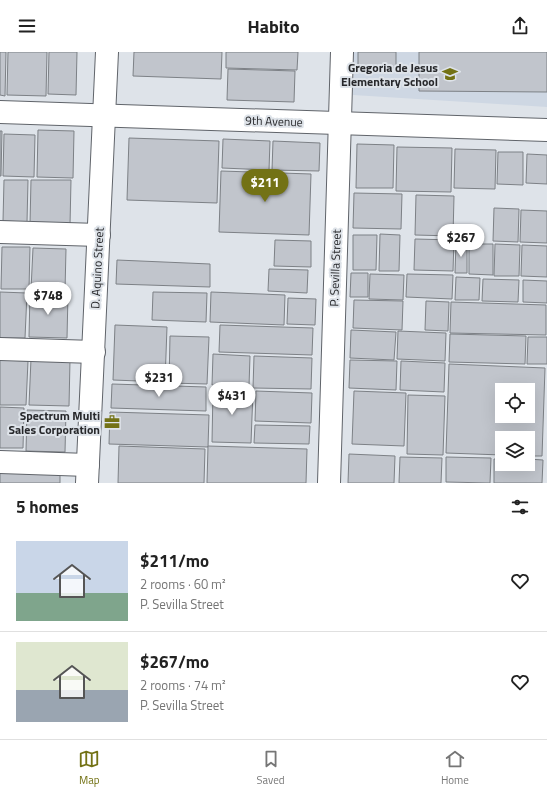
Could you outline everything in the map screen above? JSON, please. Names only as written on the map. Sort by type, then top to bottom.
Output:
[{"type":"street","name":"D. Aquino Street","points":[[88,474],[107,52]]},
{"type":"street","name":"P. Sevilla Street","points":[[329,483],[342,52]]},
{"type":"street","name":"9th Avenue","points":[[0,112],[547,130]]},
{"type":"street","points":[[0,232],[99,235]]},
{"type":"street","points":[[0,349],[94,352]]},
{"type":"street","points":[[0,462],[88,474]]},
{"type":"shaded area","name":"Gregoria de Jesus Elementary School","points":[[354,52],[547,52],[547,107],[353,95]]},
{"type":"building","points":[[0,52],[6,52],[5,96],[0,95]]},
{"type":"building","points":[[8,52],[47,52],[46,96],[7,95]]},
{"type":"building","points":[[49,52],[77,52],[76,95],[48,94]]},
{"type":"building","points":[[134,52],[222,52],[221,79],[133,76]]},
{"type":"building","points":[[226,52],[298,52],[297,70],[226,68]]},
{"type":"building","points":[[358,52],[396,52],[396,68],[358,67]]},
{"type":"building","points":[[419,52],[547,52],[547,92],[419,91]]},
{"type":"building","points":[[228,69],[295,71],[294,102],[227,100]]},
{"type":"building","points":[[38,130],[74,131],[73,178],[37,177]]},
{"type":"building","points":[[0,131],[2,131],[1,176],[0,176]]},
{"type":"building","points":[[4,134],[35,135],[34,177],[3,176]]},
{"type":"building","points":[[129,138],[219,141],[217,203],[127,200]]},
{"type":"building","points":[[223,139],[270,141],[269,170],[222,168]]},
{"type":"building","points":[[273,141],[320,143],[319,171],[272,170]]},
{"type":"building","points":[[357,144],[394,145],[393,188],[356,188]]},
{"type":"building","points":[[397,147],[452,148],[451,192],[396,191]]},
{"type":"building","points":[[455,149],[496,150],[495,189],[454,188]]},
{"type":"building","points":[[498,152],[523,152],[523,185],[497,184]]},
{"type":"building","points":[[527,154],[547,155],[547,184],[526,183]]},
{"type":"building","points":[[221,171],[311,174],[309,235],[219,232]]},
{"type":"building","points":[[4,180],[28,180],[27,222],[3,221]]},
{"type":"building","points":[[31,180],[71,180],[70,225],[30,224]]},
{"type":"building","points":[[354,193],[402,194],[401,229],[353,228]]},
{"type":"building","points":[[416,195],[454,196],[453,236],[415,235]]},
{"type":"building","points":[[494,208],[519,209],[518,242],[493,241]]},
{"type":"building","points":[[521,210],[547,211],[547,243],[520,242]]},
{"type":"building","points":[[380,234],[400,235],[399,271],[379,271]]},
{"type":"building","points":[[353,235],[377,235],[376,270],[353,270]]},
{"type":"building","points":[[415,239],[454,240],[453,271],[414,270]]},
{"type":"building","points":[[275,240],[311,241],[311,267],[274,266]]},
{"type":"building","points":[[456,243],[467,243],[467,273],[455,273]]},
{"type":"building","points":[[469,244],[493,244],[493,275],[469,274]]},
{"type":"building","points":[[495,244],[520,245],[519,276],[494,276]]},
{"type":"building","points":[[522,245],[547,246],[547,277],[521,276]]},
{"type":"building","points":[[2,247],[30,247],[29,289],[1,289]]},
{"type":"building","points":[[33,248],[66,249],[65,291],[31,290]]},
{"type":"building","points":[[117,260],[210,264],[210,287],[116,284]]},
{"type":"building","points":[[269,269],[308,270],[307,293],[268,291]]},
{"type":"building","points":[[351,273],[368,273],[368,297],[350,297]]},
{"type":"building","points":[[370,274],[404,275],[403,300],[369,299]]},
{"type":"building","points":[[407,274],[453,275],[452,299],[406,297]]},
{"type":"building","points":[[456,277],[480,278],[479,300],[455,300]]},
{"type":"building","points":[[483,279],[519,280],[518,302],[482,301]]},
{"type":"building","points":[[523,280],[547,281],[547,303],[523,302]]},
{"type":"building","points":[[0,292],[27,293],[25,338],[0,338]]},
{"type":"building","points":[[153,292],[207,293],[206,322],[152,320]]},
{"type":"building","points":[[211,292],[285,295],[284,325],[210,322]]},
{"type":"building","points":[[30,293],[68,294],[67,338],[29,337]]},
{"type":"building","points":[[288,298],[316,299],[315,325],[287,324]]},
{"type":"building","points":[[354,300],[403,301],[402,330],[353,328]]},
{"type":"building","points":[[426,301],[449,302],[448,331],[425,330]]},
{"type":"building","points":[[451,302],[546,305],[546,335],[450,333]]},
{"type":"building","points":[[115,325],[167,327],[165,382],[113,380]]},
{"type":"building","points":[[220,325],[313,328],[312,355],[219,352]]},
{"type":"building","points":[[351,330],[396,332],[394,360],[350,358]]},
{"type":"building","points":[[398,331],[446,333],[445,361],[397,359]]},
{"type":"building","points":[[450,334],[526,336],[525,364],[449,362]]},
{"type":"building","points":[[170,336],[209,337],[207,384],[169,383]]},
{"type":"building","points":[[528,337],[547,337],[547,364],[527,364]]},
{"type":"building","points":[[213,354],[250,356],[249,386],[212,385]]},
{"type":"building","points":[[254,356],[312,358],[311,389],[253,388]]},
{"type":"building","points":[[31,359],[70,360],[69,406],[29,405]]},
{"type":"building","points":[[0,360],[28,361],[26,405],[0,405]]},
{"type":"building","points":[[350,360],[397,361],[396,390],[349,388]]},
{"type":"building","points":[[401,361],[445,363],[444,392],[400,390]]},
{"type":"building","points":[[449,364],[545,368],[542,456],[535,456],[535,431],[495,431],[495,455],[446,453]]},
{"type":"building","points":[[112,384],[206,387],[206,411],[111,408]]},
{"type":"building","points":[[213,390],[253,391],[251,443],[212,442]]},
{"type":"building","points":[[256,391],[312,393],[311,423],[255,421]]},
{"type":"building","points":[[354,391],[406,393],[404,446],[352,444]]},
{"type":"building","points":[[408,395],[445,396],[443,455],[407,454]]},
{"type":"building","points":[[0,407],[24,408],[23,448],[0,448]]},
{"type":"building","points":[[27,410],[66,411],[65,452],[26,451]]},
{"type":"building","points":[[110,412],[209,415],[208,447],[109,444]]},
{"type":"building","points":[[255,425],[310,426],[309,444],[254,443]]},
{"type":"building","points":[[119,446],[205,449],[204,483],[118,483]]},
{"type":"building","points":[[208,446],[307,449],[306,483],[207,483]]},
{"type":"building","points":[[349,454],[395,456],[394,483],[348,483]]},
{"type":"building","points":[[400,457],[442,458],[441,483],[399,483]]},
{"type":"building","points":[[446,457],[491,458],[490,483],[446,482]]},
{"type":"building","points":[[494,459],[495,471],[535,471],[535,459],[543,460],[542,483],[494,483]]},
{"type":"building","points":[[0,467],[60,469],[60,483],[0,483]]},
{"type":"place","name":"Gregoria de Jesus Elementary School","points":[[450,74]]},
{"type":"place","name":"Spectrum Multi Sales Corporation","points":[[112,422]]}]
